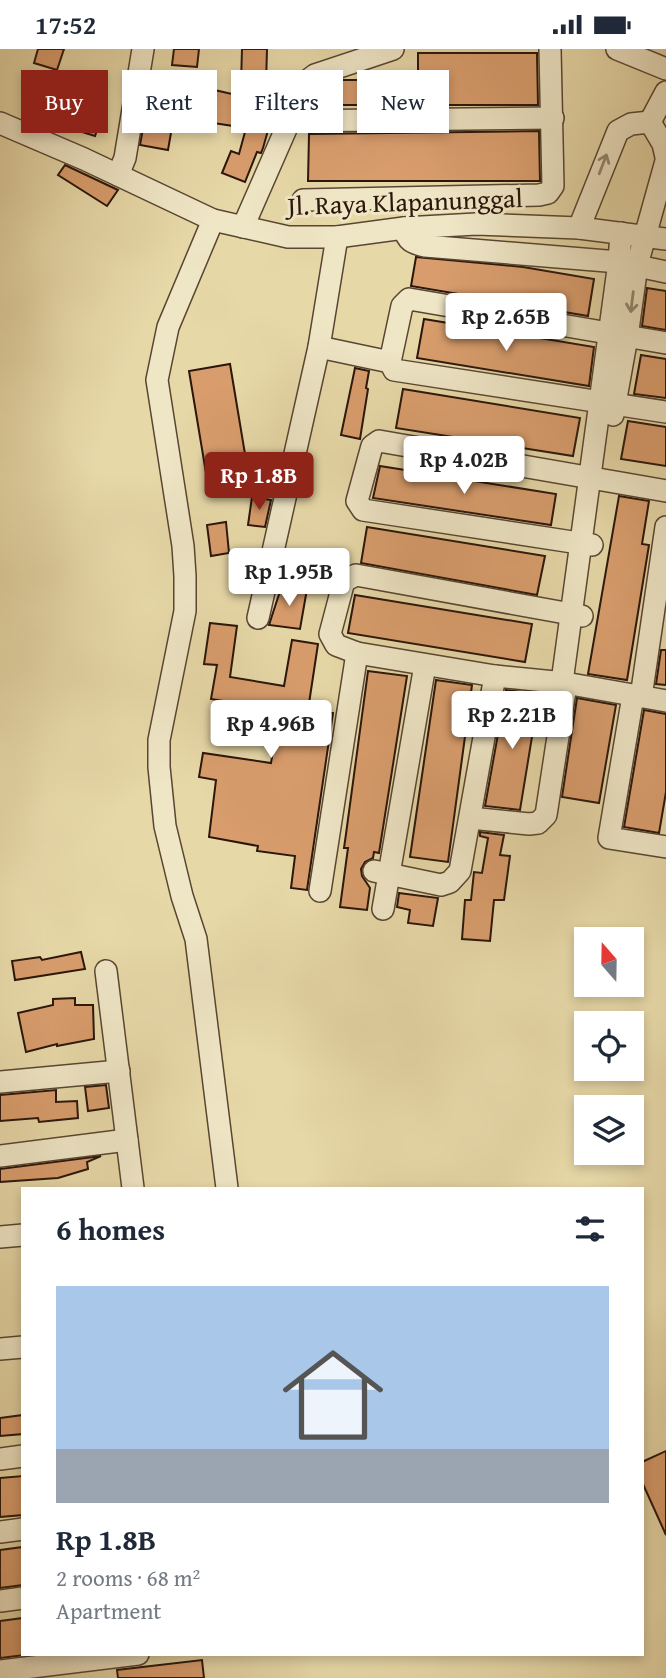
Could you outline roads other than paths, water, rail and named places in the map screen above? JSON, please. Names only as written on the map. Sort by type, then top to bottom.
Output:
[{"type":"street","points":[[118,175],[125,158],[143,49]]},
{"type":"street","points":[[303,200],[548,193],[553,186],[550,49]]},
{"type":"street","points":[[617,49],[666,69]]},
{"type":"street","points":[[329,70],[386,50]]},
{"type":"street","points":[[650,122],[666,92]]},
{"type":"street","points":[[343,120],[553,118]]},
{"type":"street","points":[[628,263],[645,235],[666,159],[663,144],[650,122]]},
{"type":"street","points":[[579,228],[618,131],[631,124],[650,122]]},
{"type":"street","name":"Jl. Raya Klapanunggal","points":[[0,123],[213,220],[288,237],[344,236],[404,228],[476,224],[579,228],[666,239]]},
{"type":"street","points":[[243,227],[283,133]]},
{"type":"street","points":[[258,618],[344,236],[355,199]]},
{"type":"street","points":[[213,220],[168,327],[157,380],[183,546],[185,576],[185,611],[159,740],[159,767],[166,826],[182,896],[197,939],[227,1187]]},
{"type":"street","points":[[404,228],[407,238],[413,243],[425,246],[628,263],[666,272]]},
{"type":"street","points":[[470,818],[529,824],[538,823],[546,815],[628,263],[621,233]]},
{"type":"street","points":[[666,343],[409,299],[402,306],[390,362],[394,370],[666,412]]},
{"type":"street","points":[[319,347],[390,362]]},
{"type":"street","points":[[587,544],[363,510],[358,502],[372,446],[379,441],[666,491]]},
{"type":"street","points":[[666,527],[609,838],[666,847]]},
{"type":"street","points":[[576,615],[356,575],[344,581],[330,634],[336,645],[357,653],[666,701]]},
{"type":"street","points":[[320,891],[357,653]]},
{"type":"street","points":[[383,909],[382,873],[425,665]]},
{"type":"street","points":[[382,873],[430,884],[447,884],[460,871],[495,676]]},
{"type":"street","points":[[106,971],[133,1187]]},
{"type":"street","points":[[0,1082],[119,1071]]},
{"type":"street","points":[[0,1156],[127,1140]]},
{"type":"street","points":[[0,1237],[21,1235]]},
{"type":"street","points":[[0,1349],[21,1347]]},
{"type":"street","points":[[0,1459],[21,1456]]},
{"type":"street","points":[[0,1532],[21,1529]]},
{"type":"street","points":[[0,1601],[21,1598]]},
{"type":"street","points":[[0,1671],[122,1656]]}]
